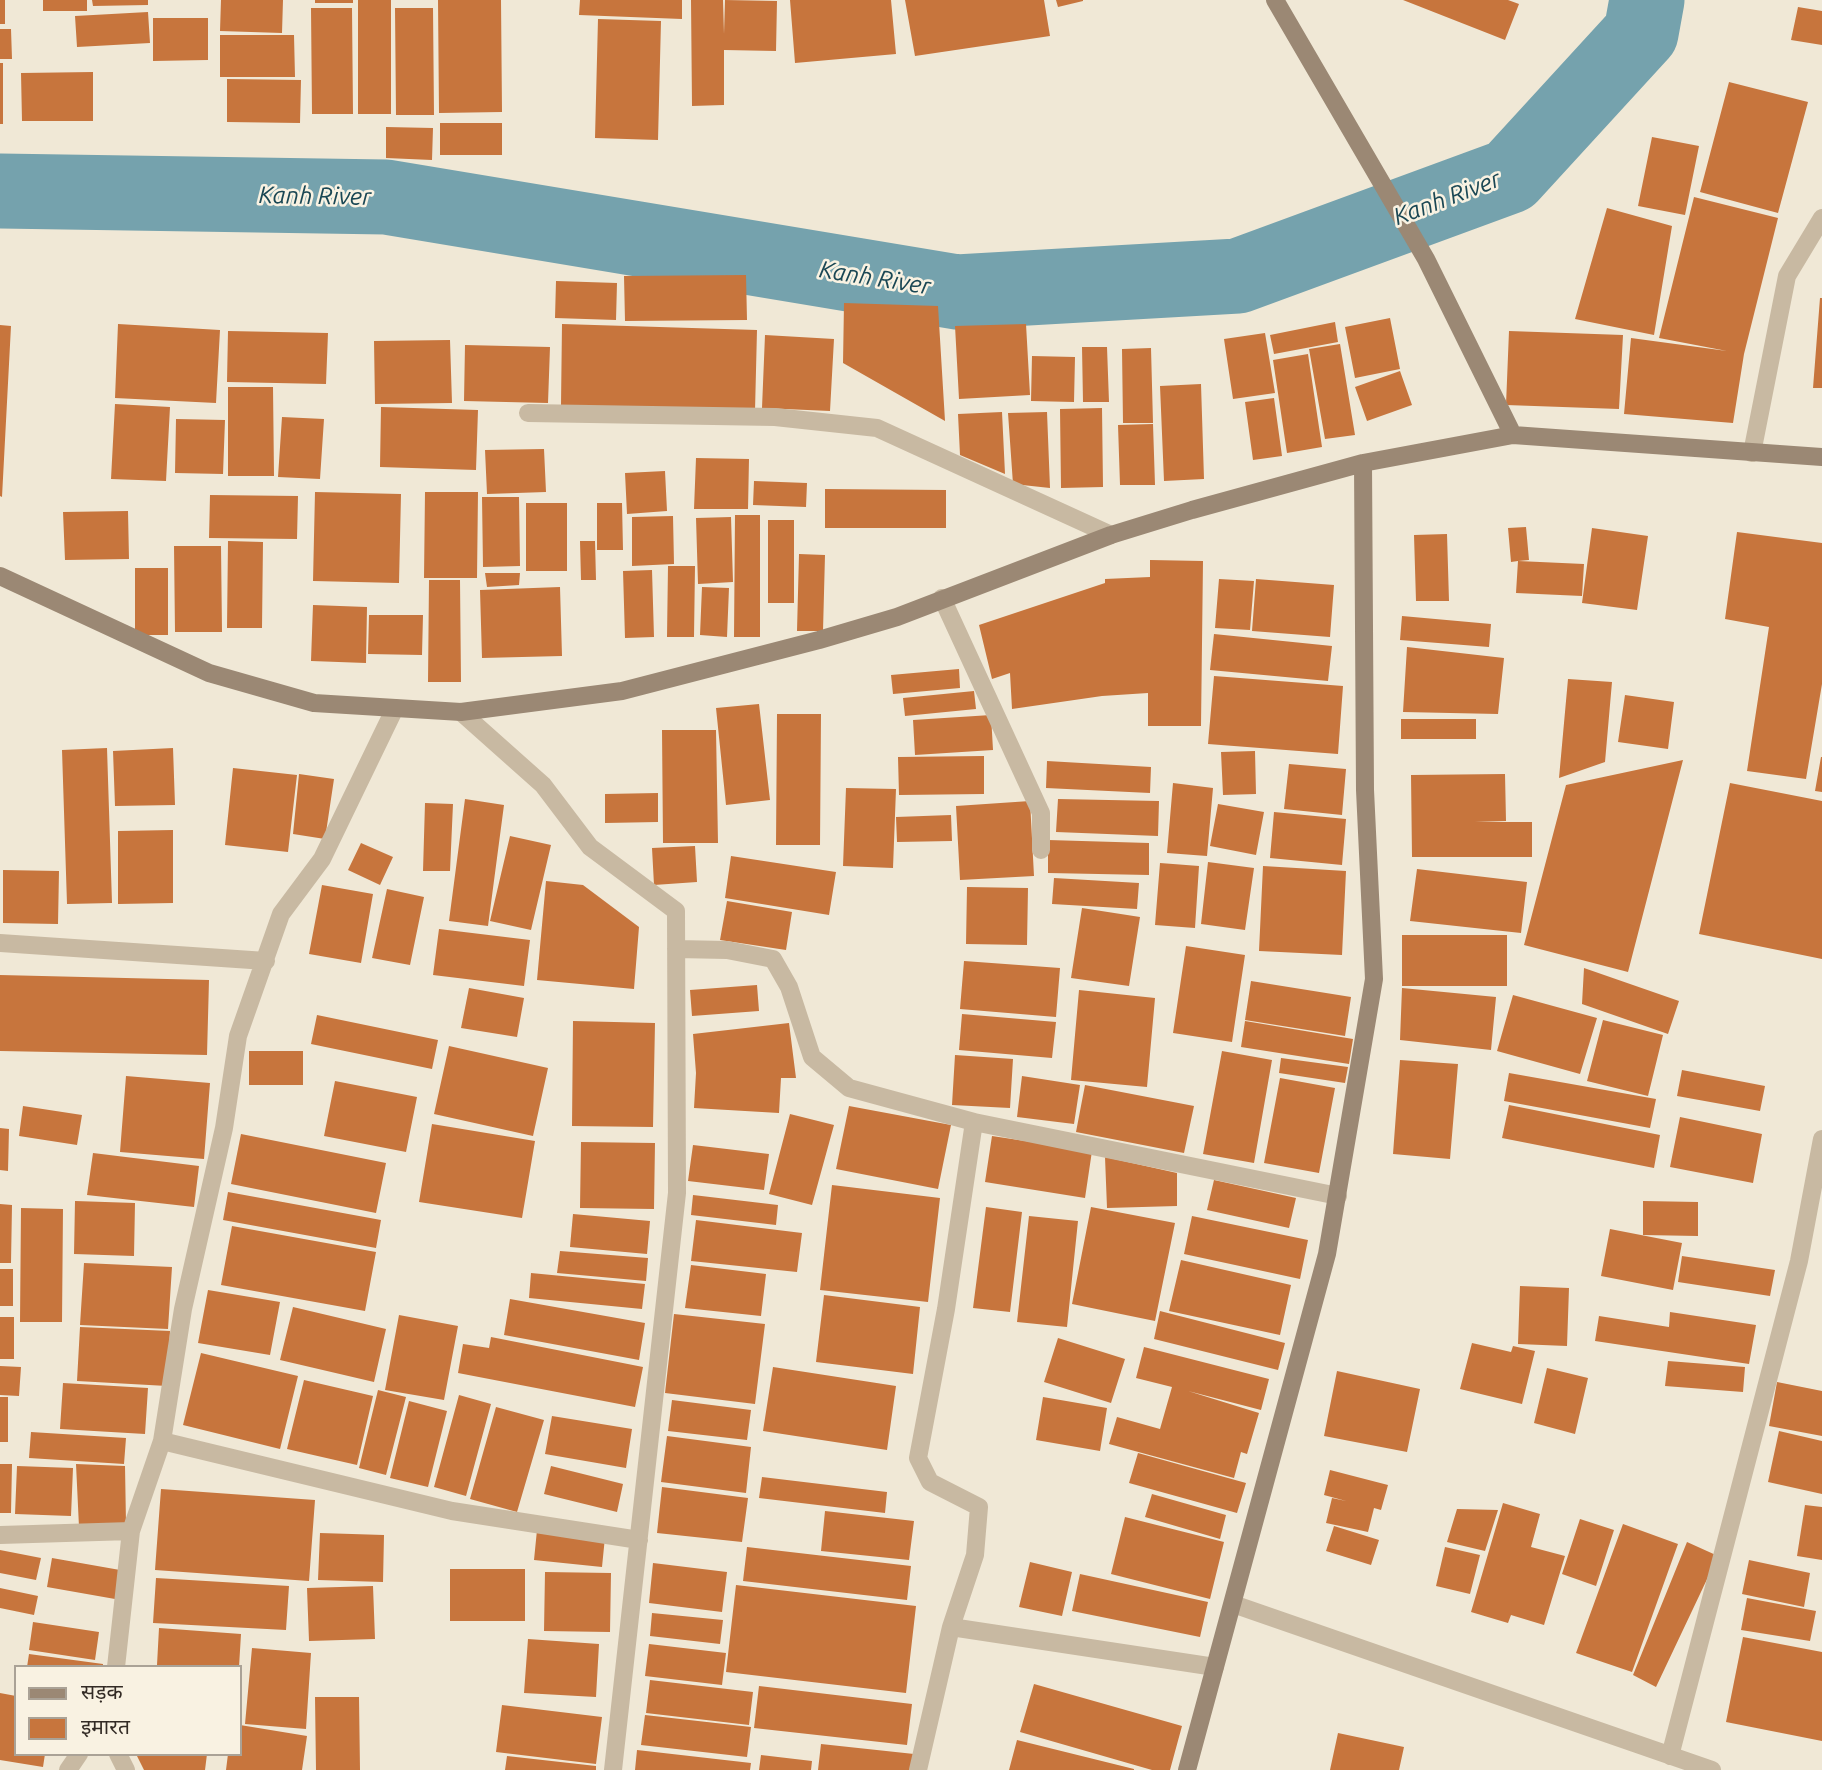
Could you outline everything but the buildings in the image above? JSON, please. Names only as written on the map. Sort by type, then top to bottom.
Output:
[{"type":"street","points":[[1275,0],[1426,260],[1513,435]]},
{"type":"street","points":[[1752,453],[1787,275],[1822,218]]},
{"type":"street","points":[[527,413],[775,417],[877,428],[1111,535]]},
{"type":"street","points":[[0,576],[209,673],[314,703],[461,712],[622,691],[819,640],[897,617],[1111,535],[1363,463],[1513,435],[1822,457]]},
{"type":"street","points":[[1187,1770],[1327,1254],[1374,979],[1365,790],[1363,463]]},
{"type":"street","points":[[942,598],[1041,813],[1041,850]]},
{"type":"street","points":[[116,1665],[131,1531],[162,1440],[183,1309],[224,1128],[238,1036],[281,914],[322,859],[395,708]]},
{"type":"street","points":[[461,712],[543,785],[590,847],[676,911],[677,1193],[613,1770]]},
{"type":"street","points":[[0,943],[266,961]]},
{"type":"street","points":[[676,949],[727,950],[774,959],[789,987],[812,1057],[849,1088],[974,1122],[1338,1196]]},
{"type":"street","points":[[918,1770],[951,1627],[975,1555],[979,1507],[930,1482],[918,1458],[946,1309],[974,1122]]},
{"type":"street","points":[[1670,1756],[1799,1261],[1822,1139]]},
{"type":"street","points":[[162,1440],[452,1511],[639,1540]]},
{"type":"street","points":[[0,1535],[131,1531]]},
{"type":"street","points":[[1233,1604],[1712,1770]]},
{"type":"street","points":[[951,1627],[1216,1667]]},
{"type":"waterway","name":"Kanh River","points":[[0,191],[386,197],[957,292],[1238,276],[1510,176],[1641,33],[1647,0]]}]
